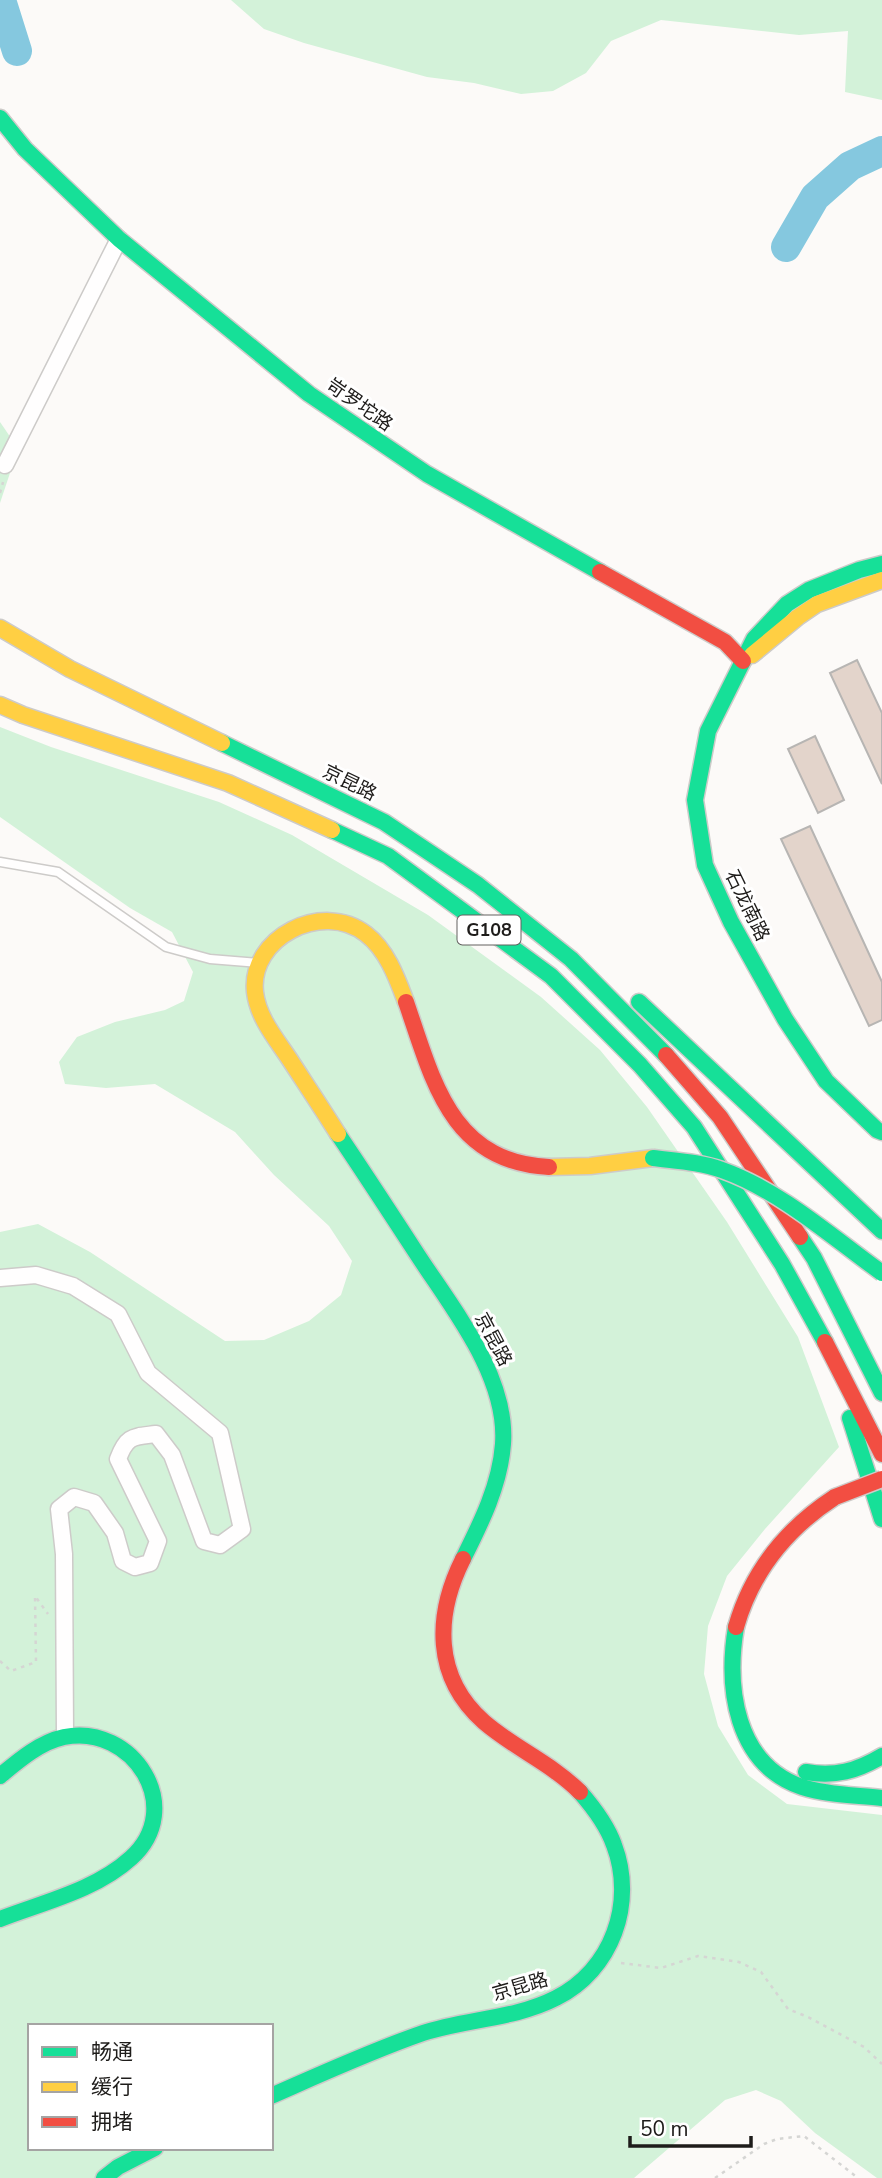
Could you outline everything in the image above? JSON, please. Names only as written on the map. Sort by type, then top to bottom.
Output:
[{"type":"main road","name":"岢罗坨路","points":[[0,118],[25,149],[119,239],[309,394],[427,474],[725,642],[743,660]]},
{"type":"main road","name":"石龙南路","points":[[882,564],[808,590],[787,604],[754,639],[708,731],[695,800],[705,865],[731,922],[792,1029],[826,1081],[882,1132]]},
{"type":"main road","points":[[743,660],[767,646],[799,616],[826,600],[882,580]]},
{"type":"main road","name":"京昆路","points":[[0,628],[70,669],[384,822],[478,885],[571,959],[645,1032],[720,1117],[814,1258],[882,1393]]},
{"type":"main road","name":"G108","points":[[0,705],[228,783],[388,856],[551,976],[640,1065],[694,1127],[782,1265],[882,1454]]},
{"type":"main road","points":[[478,885],[515,896],[610,975]]},
{"type":"main road","points":[[260,963],[277,940],[300,924],[330,920],[358,929],[379,946],[393,970],[443,1103],[463,1130],[488,1151],[519,1163],[546,1168],[653,1158],[703,1164],[740,1177],[780,1200],[882,1272]]},
{"type":"main road","name":"京昆路","points":[[260,963],[254,989],[263,1020],[468,1332],[494,1383],[503,1426],[500,1471],[493,1496],[448,1592],[442,1618],[445,1654],[452,1678],[483,1721],[562,1774],[584,1794],[608,1829],[623,1876],[619,1919],[600,1962],[584,1980],[566,1993],[549,2001],[415,2036],[273,2095]]},
{"type":"main road","points":[[630,994],[882,1231]]},
{"type":"main road","points":[[827,1346],[882,1519]]},
{"type":"main road","points":[[882,1479],[804,1518],[786,1536],[757,1575],[738,1622],[732,1652],[731,1688],[738,1720],[752,1749],[780,1777],[803,1787],[882,1798]]},
{"type":"main road","points":[[882,1493],[838,1503],[795,1545],[768,1583],[752,1622],[746,1651],[745,1683],[750,1716],[764,1739],[781,1758],[802,1771],[824,1776],[849,1773],[882,1756]]},
{"type":"main road","points":[[0,1776],[47,1744],[65,1736],[90,1736],[127,1751],[141,1766],[155,1802],[156,1821],[149,1839],[117,1871],[0,1919]]},
{"type":"main road","points":[[104,2178],[118,2167],[151,2150]]},
{"type":"street","points":[[5,465],[119,239]]},
{"type":"street","points":[[0,1278],[36,1275],[73,1286],[118,1314],[148,1373],[220,1433],[242,1529],[220,1545],[204,1541],[172,1455],[156,1434],[132,1437],[124,1444],[118,1459],[158,1541],[150,1563],[135,1567],[123,1561],[115,1533],[94,1503],[74,1497],[59,1509],[64,1554],[65,1736]]},
{"type":"lane","points":[[0,862],[58,872],[166,947],[210,958],[260,963]]},
{"type":"path","points":[[0,1661],[11,1671],[36,1662],[35,1596],[65,1637]]},
{"type":"path","points":[[600,1962],[661,1968],[698,1956],[739,1962],[761,1972],[788,2009],[864,2047],[882,2064]]},
{"type":"path","points":[[715,2178],[764,2144],[777,2138],[804,2136],[858,2178]]},
{"type":"green space","points":[[231,0],[882,0],[882,100],[845,92],[848,31],[799,35],[661,20],[611,41],[586,73],[553,91],[521,94],[474,83],[427,77],[304,43],[264,29]]},
{"type":"green space","points":[[0,422],[13,441],[14,461],[0,503]]},
{"type":"green space","points":[[0,727],[51,747],[219,802],[292,835],[428,915],[541,997],[600,1050],[647,1107],[727,1222],[798,1337],[839,1447],[765,1529],[727,1576],[708,1626],[704,1674],[718,1726],[748,1775],[787,1804],[882,1815],[882,2178],[877,2178],[815,2133],[781,2101],[756,2090],[725,2100],[634,2178],[0,2178],[0,1232],[38,1224],[90,1252],[225,1341],[264,1340],[309,1321],[341,1295],[352,1261],[329,1226],[274,1175],[235,1132],[155,1084],[106,1088],[65,1084],[59,1062],[77,1037],[115,1022],[165,1010],[184,1001],[193,972],[172,932],[130,908],[0,817]]},
{"type":"building","points":[[857,660],[882,713],[882,784],[830,673]]},
{"type":"building","points":[[815,736],[844,800],[818,813],[788,749]]},
{"type":"building","points":[[810,826],[882,982],[882,1020],[869,1026],[781,839]]},
{"type":"waterway","points":[[1,0],[17,51]]},
{"type":"waterway","points":[[786,247],[815,197],[850,166],[882,151]]},
{"type":"traffic: fast","points":[[0,118],[25,149],[119,239],[309,394],[427,474],[600,572]]},
{"type":"traffic: fast","points":[[882,564],[809,590],[787,604],[754,639],[708,731],[695,800],[705,865],[731,922],[785,1019],[826,1081],[882,1132]]},
{"type":"traffic: fast","points":[[222,743],[384,822],[478,885],[571,959],[666,1055]]},
{"type":"traffic: fast","points":[[332,830],[388,856],[551,976],[640,1065],[694,1127],[782,1264],[825,1342]]},
{"type":"traffic: fast","points":[[639,1002],[882,1231]]},
{"type":"traffic: fast","points":[[338,1134],[461,1320],[497,1393],[503,1444],[498,1474],[489,1503],[463,1559]]},
{"type":"traffic: fast","points":[[653,1158],[705,1165],[744,1179],[785,1202],[882,1273]]},
{"type":"traffic: fast","points":[[800,1237],[814,1258],[882,1393]]},
{"type":"traffic: fast","points":[[850,1418],[882,1519]]},
{"type":"traffic: fast","points":[[736,1627],[733,1650],[735,1698],[740,1721],[749,1742],[762,1761],[780,1776],[802,1787],[882,1798]]},
{"type":"traffic: fast","points":[[0,1776],[46,1743],[64,1737],[89,1736],[111,1743],[130,1756],[144,1774],[153,1794],[154,1816],[147,1838],[131,1858],[117,1869],[86,1887],[0,1919]]},
{"type":"traffic: fast","points":[[806,1772],[846,1772],[882,1756]]},
{"type":"traffic: fast","points":[[273,2095],[423,2033],[540,2005],[575,1986],[592,1970],[605,1953],[614,1933],[620,1912],[622,1889],[620,1867],[611,1838],[600,1817],[580,1792]]},
{"type":"traffic: fast","points":[[104,2178],[118,2167],[151,2150]]},
{"type":"traffic: slow","points":[[752,655],[817,604],[882,580]]},
{"type":"traffic: slow","points":[[0,628],[70,669],[222,743]]},
{"type":"traffic: slow","points":[[0,705],[228,783],[332,830]]},
{"type":"traffic: slow","points":[[338,1134],[260,1011],[255,992],[256,973],[264,955],[276,941],[292,930],[310,923],[329,921],[348,925],[366,934],[380,948],[406,1002]]},
{"type":"traffic: slow","points":[[549,1167],[590,1166],[653,1158]]},
{"type":"traffic: jam","points":[[600,572],[725,642],[743,661]]},
{"type":"traffic: jam","points":[[406,1002],[437,1087],[450,1112],[467,1133],[489,1150],[516,1162],[549,1167]]},
{"type":"traffic: jam","points":[[666,1055],[720,1117],[800,1237]]},
{"type":"traffic: jam","points":[[825,1342],[882,1454]]},
{"type":"traffic: jam","points":[[835,1497],[882,1479]]},
{"type":"traffic: jam","points":[[736,1627],[751,1588],[773,1553],[801,1523],[835,1497]]},
{"type":"traffic: jam","points":[[463,1559],[447,1602],[444,1623],[444,1645],[455,1685],[467,1704],[484,1722],[557,1772],[580,1792]]}]
